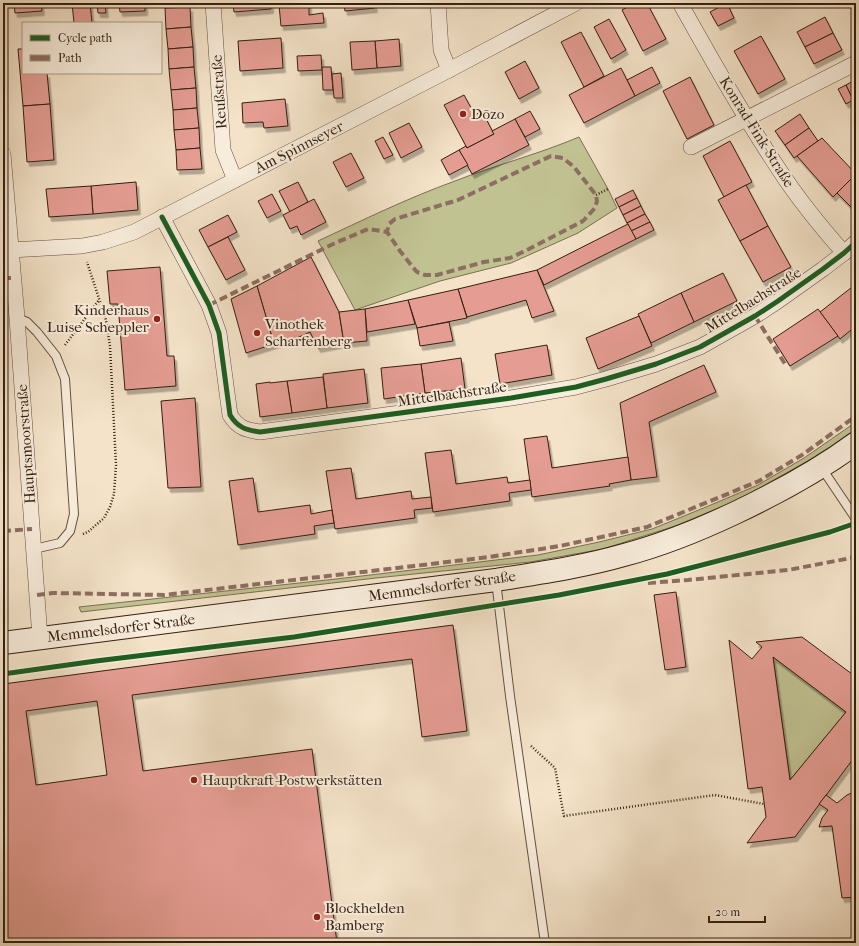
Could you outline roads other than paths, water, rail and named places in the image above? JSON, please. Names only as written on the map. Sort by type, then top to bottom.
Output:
[{"type":"main road","name":"Memmelsdorfer Straße","points":[[3,643],[496,580],[574,567],[624,555],[669,541],[715,522],[768,498],[821,467],[856,444]]},
{"type":"street","name":"Reußstraße","points":[[213,3],[223,150],[235,180]]},
{"type":"street","points":[[438,3],[441,50],[448,70]]},
{"type":"street","name":"Am Spinnseyer","points":[[11,250],[82,246],[103,242],[134,232],[576,3]]},
{"type":"street","name":"Konrad-Fink-Straße","points":[[680,3],[746,119],[780,172],[819,224],[844,253]]},
{"type":"street","points":[[691,147],[856,63]]},
{"type":"street","name":"Hauptsmoorstraße","points":[[3,154],[11,250],[8,278],[17,318],[40,638]]},
{"type":"street","name":"Mittelbachstraße","points":[[162,217],[208,305],[219,333],[230,415],[234,422],[242,428],[260,432],[511,398],[576,387],[656,364],[700,347],[736,327],[778,301],[823,269],[856,242]]},
{"type":"lane","points":[[17,318],[27,322],[56,356],[64,379],[74,514],[70,531],[60,543],[34,549]]},
{"type":"lane","points":[[821,467],[856,519]]},
{"type":"lane","points":[[496,580],[517,746],[545,943]]},
{"type":"place","name":"Dōzo","points":[[463,114]]},
{"type":"place","name":"Kinderhaus Luise Scheppler","points":[[157,319]]},
{"type":"place","name":"Vinothek Scharfenberg","points":[[257,333]]},
{"type":"place","name":"Hauptkraft-Postwerkstätten","points":[[194,780]]},
{"type":"place","name":"Blockhelden Bamberg","points":[[317,917]]}]
